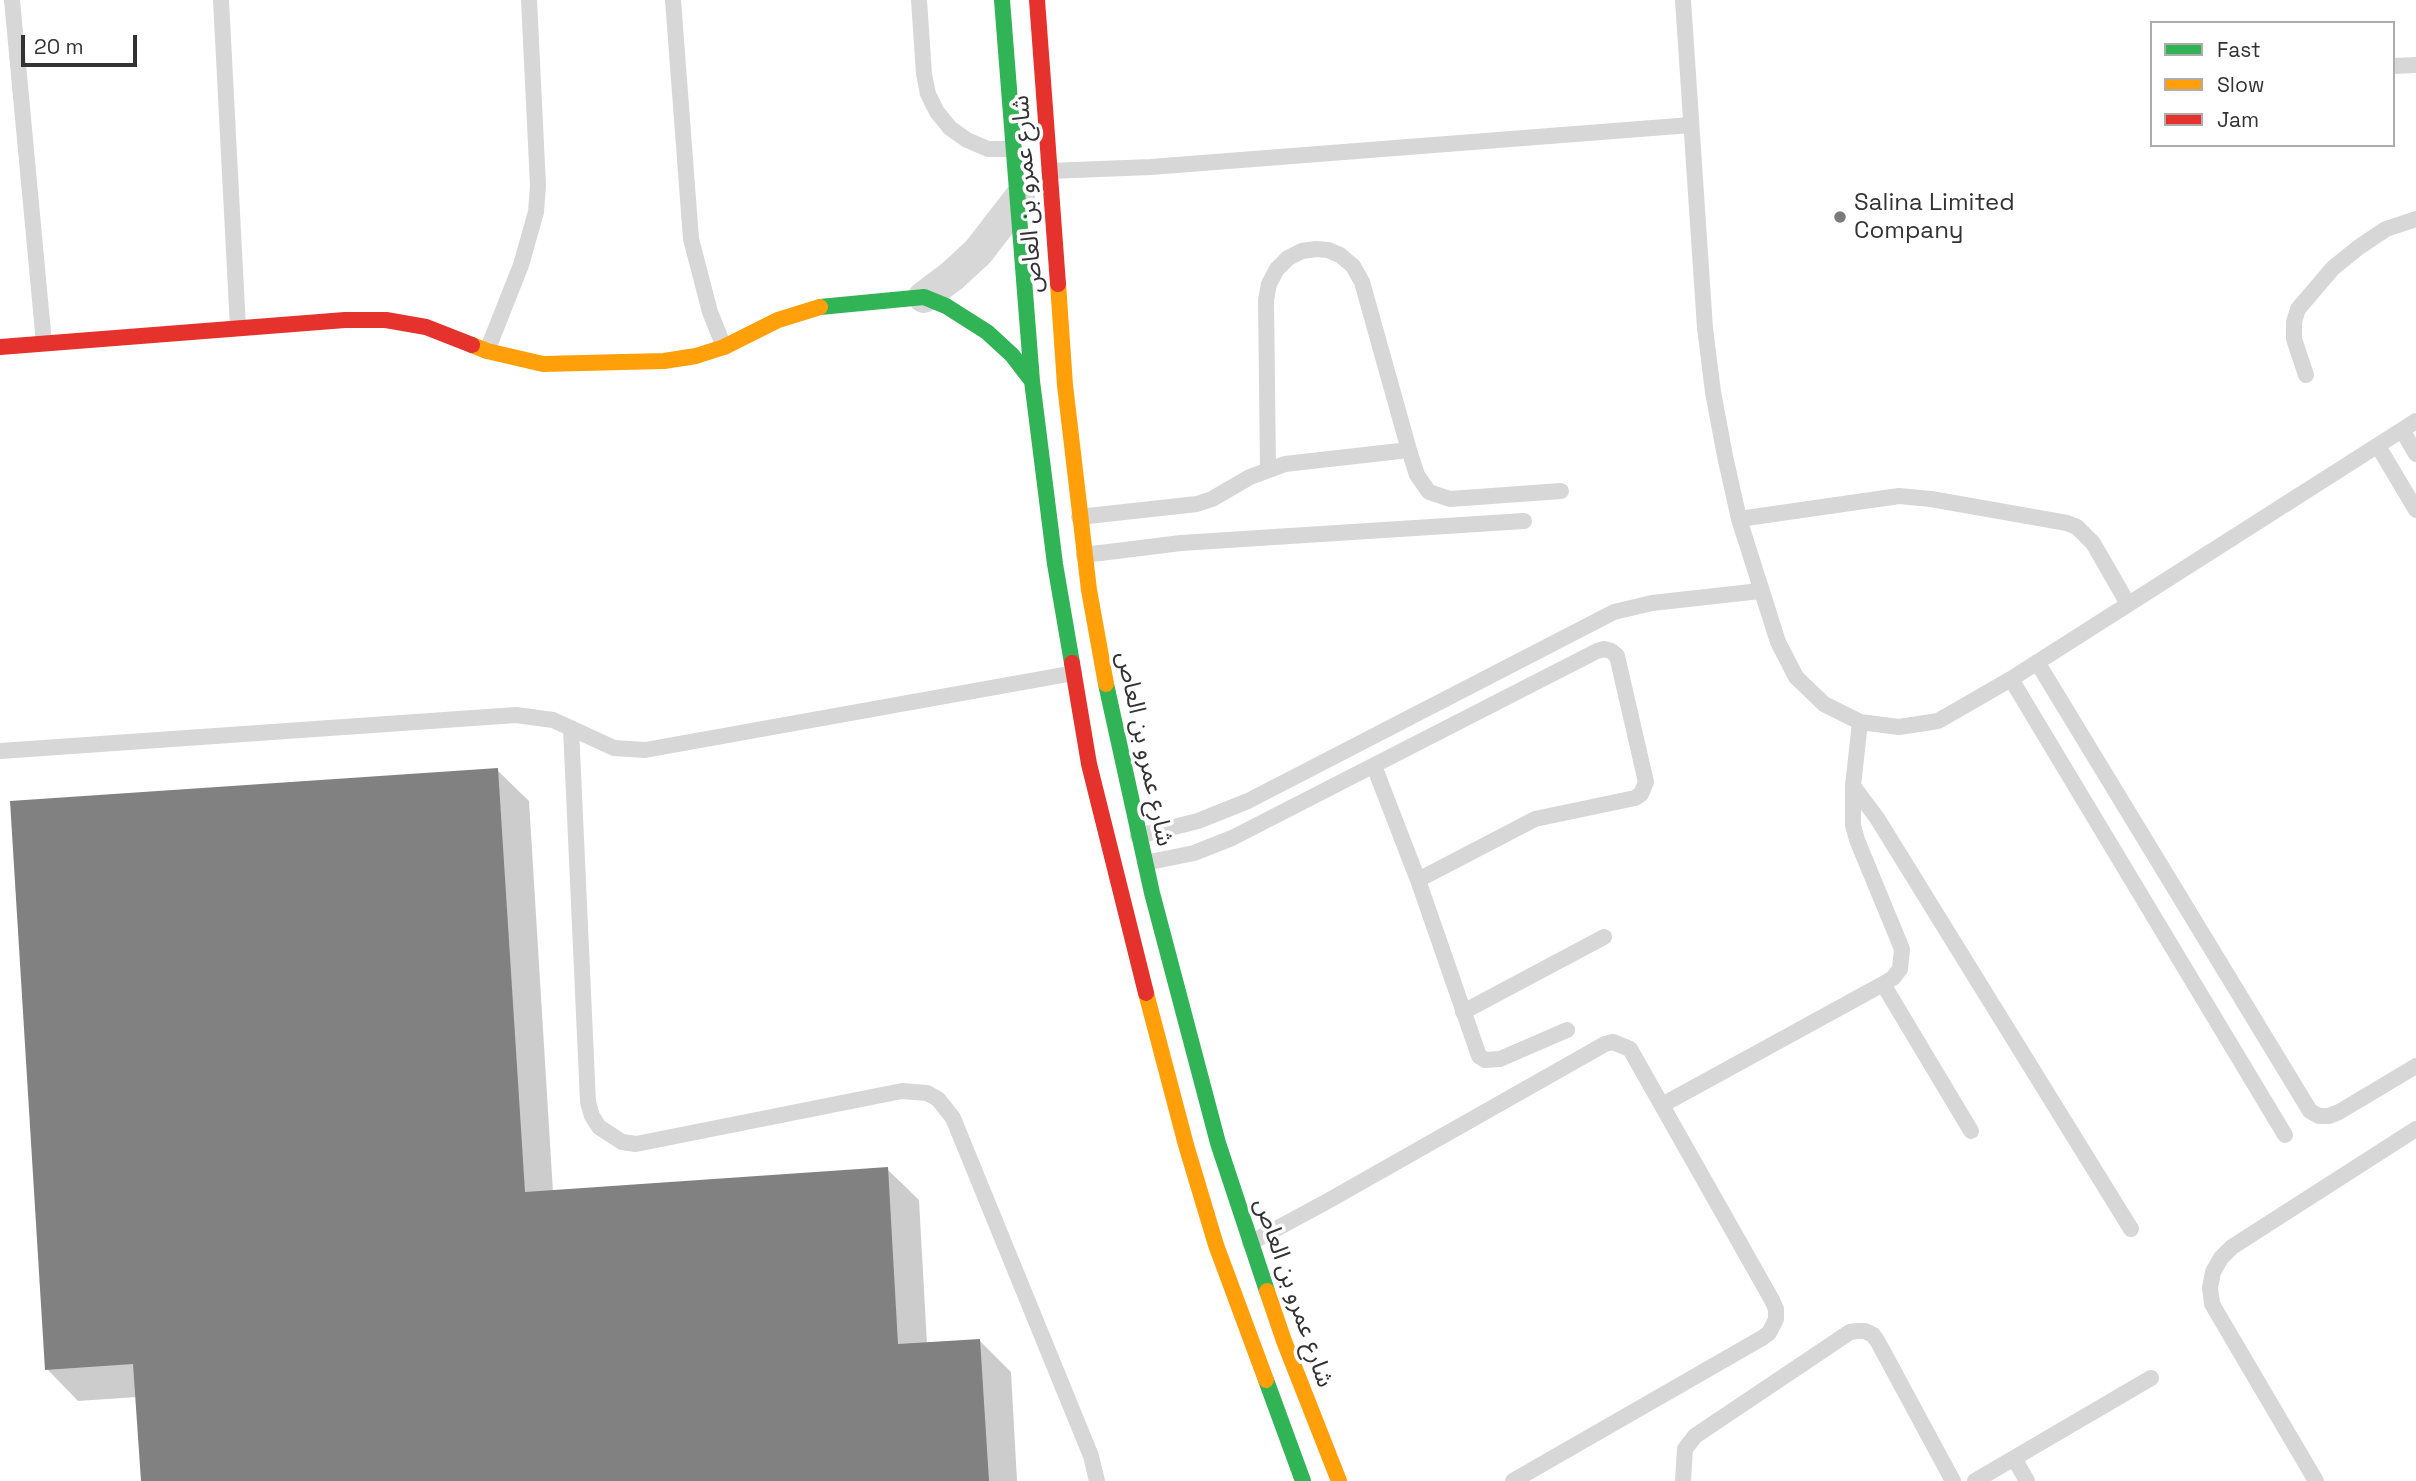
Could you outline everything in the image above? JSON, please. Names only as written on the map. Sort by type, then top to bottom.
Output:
[{"type":"main road","name":"شارع عمرو بن العاص","points":[[1002,0],[1032,381],[1055,564],[1090,764],[1112,863],[1186,1146],[1221,1257],[1303,1481]]},
{"type":"main road","name":"شارع عمرو بن العاص","points":[[1037,0],[1065,384],[1084,555],[1107,691],[1145,863],[1219,1143],[1284,1341],[1339,1481]]},
{"type":"main road","points":[[0,347],[345,320],[386,320],[426,327],[516,360],[557,364],[664,361],[696,356],[724,347],[778,320],[803,311],[831,305],[924,297],[946,306],[988,332],[1012,355],[1032,381]]},
{"type":"street","points":[[924,297],[978,252],[1019,199]]},
{"type":"lane","points":[[12,0],[44,343]]},
{"type":"lane","points":[[221,0],[238,328]]},
{"type":"lane","points":[[487,351],[521,265],[536,212],[538,186],[528,0]]},
{"type":"lane","points":[[673,0],[691,239],[710,312],[724,347]]},
{"type":"lane","points":[[919,0],[924,74],[928,94],[937,112],[950,128],[967,140],[988,149],[1015,149]]},
{"type":"lane","points":[[1683,0],[1705,328],[1716,405],[1739,519],[1778,642],[1796,677],[1824,704],[1860,722],[1899,727],[1938,721],[2011,679],[2416,421]]},
{"type":"lane","points":[[2395,66],[2416,65]]},
{"type":"lane","points":[[1049,171],[1151,167],[1691,125]]},
{"type":"lane","points":[[2306,375],[2294,339],[2294,322],[2298,309],[2333,268],[2359,247],[2386,229],[2416,219]]},
{"type":"lane","points":[[1268,469],[1268,292],[1277,269],[1288,258],[1302,251],[1328,250],[1353,266],[1362,282],[1409,450],[1422,484],[1439,497],[1450,499],[1561,491]]},
{"type":"lane","points":[[2402,430],[2416,454]]},
{"type":"lane","points":[[2378,446],[2416,510]]},
{"type":"lane","points":[[1079,517],[1197,504],[1212,499],[1268,469],[1285,464],[1409,450]]},
{"type":"lane","points":[[1739,519],[1899,496],[1931,499],[2067,523],[2077,527],[2093,543],[2129,604]]},
{"type":"lane","points":[[1084,555],[1181,543],[1524,521]]},
{"type":"lane","points":[[1139,835],[1198,821],[1248,801],[1614,612],[1652,603],[1760,591]]},
{"type":"lane","points":[[1145,863],[1194,853],[1232,838],[1597,651],[1604,649],[1617,656],[1646,782],[1641,794],[1635,798],[1535,819],[1418,880]]},
{"type":"lane","points":[[2037,662],[2310,1111],[2329,1116],[2339,1112],[2416,1066]]},
{"type":"lane","points":[[0,751],[516,715],[554,720],[614,748],[645,750],[1074,673]]},
{"type":"lane","points":[[2011,679],[2286,1135]]},
{"type":"lane","points":[[1662,1105],[1883,984],[1893,978],[1899,969],[1903,959],[1902,949],[1853,825],[1853,786],[1860,722]]},
{"type":"lane","points":[[571,728],[588,1102],[599,1127],[622,1142],[636,1144],[902,1091],[927,1093],[938,1099],[953,1118],[1091,1456],[1097,1481]]},
{"type":"lane","points":[[1374,766],[1418,880],[1475,1049],[1485,1060],[1500,1059],[1567,1030]]},
{"type":"lane","points":[[1853,786],[1890,839],[2131,1229]]},
{"type":"lane","points":[[1463,1012],[1604,937]]},
{"type":"lane","points":[[1883,984],[1971,1131]]},
{"type":"lane","points":[[1250,1242],[1605,1045],[1613,1042],[1630,1049],[1772,1300],[1776,1309],[1773,1327],[1762,1338],[1513,1481]]},
{"type":"lane","points":[[2316,1481],[2212,1304],[2210,1288],[2213,1272],[2221,1258],[2232,1247],[2416,1129]]},
{"type":"lane","points":[[1683,1481],[1685,1449],[1695,1436],[1850,1332],[1865,1331],[1873,1335],[1878,1342],[1953,1481]]},
{"type":"lane","points":[[1975,1481],[2151,1378]]},
{"type":"lane","points":[[2014,1458],[2027,1481]]},
{"type":"building","points":[[498,768],[525,1192],[888,1167],[898,1344],[980,1339],[989,1481],[141,1481],[133,1364],[45,1370],[10,801]]},
{"type":"traffic: fast","points":[[1002,0],[1032,381],[1055,564],[1072,663]]},
{"type":"traffic: fast","points":[[820,307],[924,297],[946,306],[987,332],[1012,355],[1032,381]]},
{"type":"traffic: fast","points":[[1106,684],[1152,893],[1218,1143],[1267,1291]]},
{"type":"traffic: fast","points":[[1266,1380],[1303,1481]]},
{"type":"traffic: slow","points":[[1058,284],[1065,385],[1089,590],[1106,684]]},
{"type":"traffic: slow","points":[[472,345],[543,364],[664,361],[696,356],[724,347],[778,320],[820,307]]},
{"type":"traffic: slow","points":[[1146,993],[1186,1145],[1216,1245],[1266,1380]]},
{"type":"traffic: slow","points":[[1267,1291],[1339,1481]]},
{"type":"traffic: jam","points":[[1037,0],[1058,284]]},
{"type":"traffic: jam","points":[[0,347],[345,320],[386,320],[426,327],[472,345]]},
{"type":"traffic: jam","points":[[1072,663],[1089,764],[1146,993]]},
{"type":"place","name":"Salina Limited Company","points":[[1840,217]]}]
